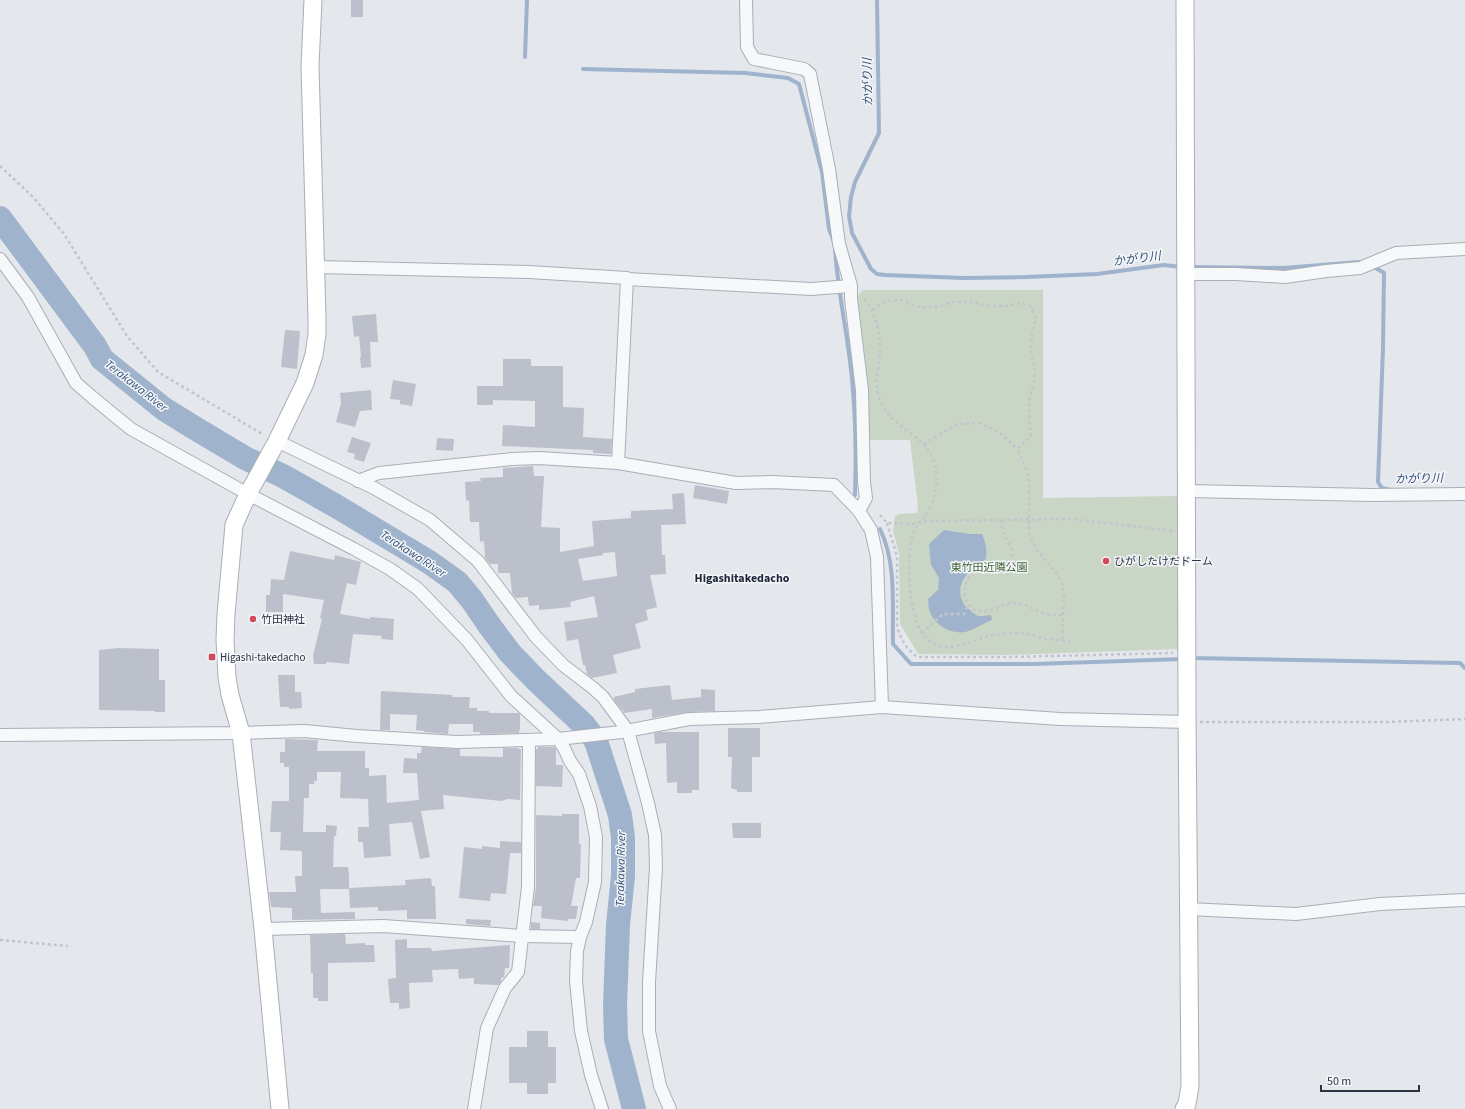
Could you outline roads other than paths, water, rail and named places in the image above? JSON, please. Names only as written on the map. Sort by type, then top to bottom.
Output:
[{"type":"street","points":[[280,1109],[263,929],[241,733],[229,687],[224,640],[234,525],[249,492],[276,443],[305,383],[314,355],[317,334],[310,66],[313,0]]},
{"type":"street","points":[[746,0],[747,48],[754,59],[804,70],[810,74],[829,169],[839,244],[851,286],[851,298],[862,390],[864,482],[866,498],[859,512]]},
{"type":"street","points":[[1184,1109],[1187,1104],[1190,1086],[1187,713],[1185,0]]},
{"type":"street","points":[[1186,274],[1285,276],[1360,268],[1396,253],[1465,249]]},
{"type":"street","points":[[0,259],[28,297],[76,383],[92,397],[131,429],[390,569],[418,589],[467,640],[510,696],[561,739],[570,760],[579,774],[590,806],[596,836],[595,882],[586,922],[580,937],[577,951],[576,981],[581,1031],[591,1075],[602,1109]]},
{"type":"street","points":[[316,267],[529,272],[810,289],[851,286]]},
{"type":"street","points":[[618,463],[627,279]]},
{"type":"street","points":[[276,443],[358,481],[430,520],[478,561],[536,637],[563,664],[603,697],[625,731],[648,803],[655,835],[656,867],[648,982],[648,1030],[660,1086],[670,1109]]},
{"type":"street","points":[[358,481],[379,473],[512,458],[539,458],[618,463],[736,483],[772,482],[834,485],[859,512],[871,530],[877,557],[882,707]]},
{"type":"street","points":[[1187,491],[1385,495],[1465,494]]},
{"type":"street","points":[[0,735],[304,731],[457,742],[561,739],[625,731],[689,719],[781,715],[882,707],[1060,719],[1188,722]]},
{"type":"street","points":[[474,1109],[487,1028],[505,988],[518,972],[528,887],[529,740]]},
{"type":"street","points":[[1188,909],[1296,914],[1380,904],[1465,900]]},
{"type":"street","points":[[263,929],[383,926],[522,936],[580,937]]},
{"type":"water","points":[[944,530],[970,534],[982,534],[986,546],[984,566],[976,568],[965,577],[960,590],[961,598],[964,604],[971,611],[978,616],[991,615],[992,620],[969,631],[958,632],[946,629],[936,622],[929,609],[928,599],[938,590],[939,578],[931,565],[929,544]]},
{"type":"waterway","points":[[525,57],[527,0]]},
{"type":"waterway","name":"かがり川","points":[[877,0],[879,133],[855,182],[851,197],[849,216],[852,233],[871,269],[877,274],[885,275],[964,278],[1097,274],[1164,265],[1181,267]]},
{"type":"waterway","points":[[583,69],[745,73],[788,78],[799,84],[822,172],[829,229],[834,242]]},
{"type":"waterway","name":"Terakawa River","points":[[0,218],[95,346],[102,359],[164,409],[245,458],[283,476],[336,506],[429,562],[457,582],[472,600],[510,653],[536,680],[584,725],[596,741],[620,815],[623,838],[623,876],[618,925],[615,1005],[616,1039],[634,1109]]},
{"type":"waterway","points":[[835,249],[853,391],[856,443],[855,495]]},
{"type":"waterway","name":"かがり川","points":[[1190,267],[1283,268],[1359,262]]},
{"type":"waterway","name":"かがり川","points":[[1371,265],[1384,273],[1378,482],[1382,488],[1391,490]]},
{"type":"waterway","points":[[880,529],[889,556],[891,571],[893,600],[893,644],[911,664],[1035,664],[1182,659]]},
{"type":"waterway","points":[[1191,658],[1460,663],[1465,668]]},
{"type":"place","name":"ひがしたけだドーム","points":[[1106,561]]},
{"type":"place","name":"竹田神社","points":[[253,619]]},
{"type":"place","name":"Higashi-takedacho","points":[[212,657]]},
{"type":"district","name":"Higashitakedacho","points":[[742,578]]},
{"type":"park label","name":"東竹田近隣公園","points":[[989,567]]}]
